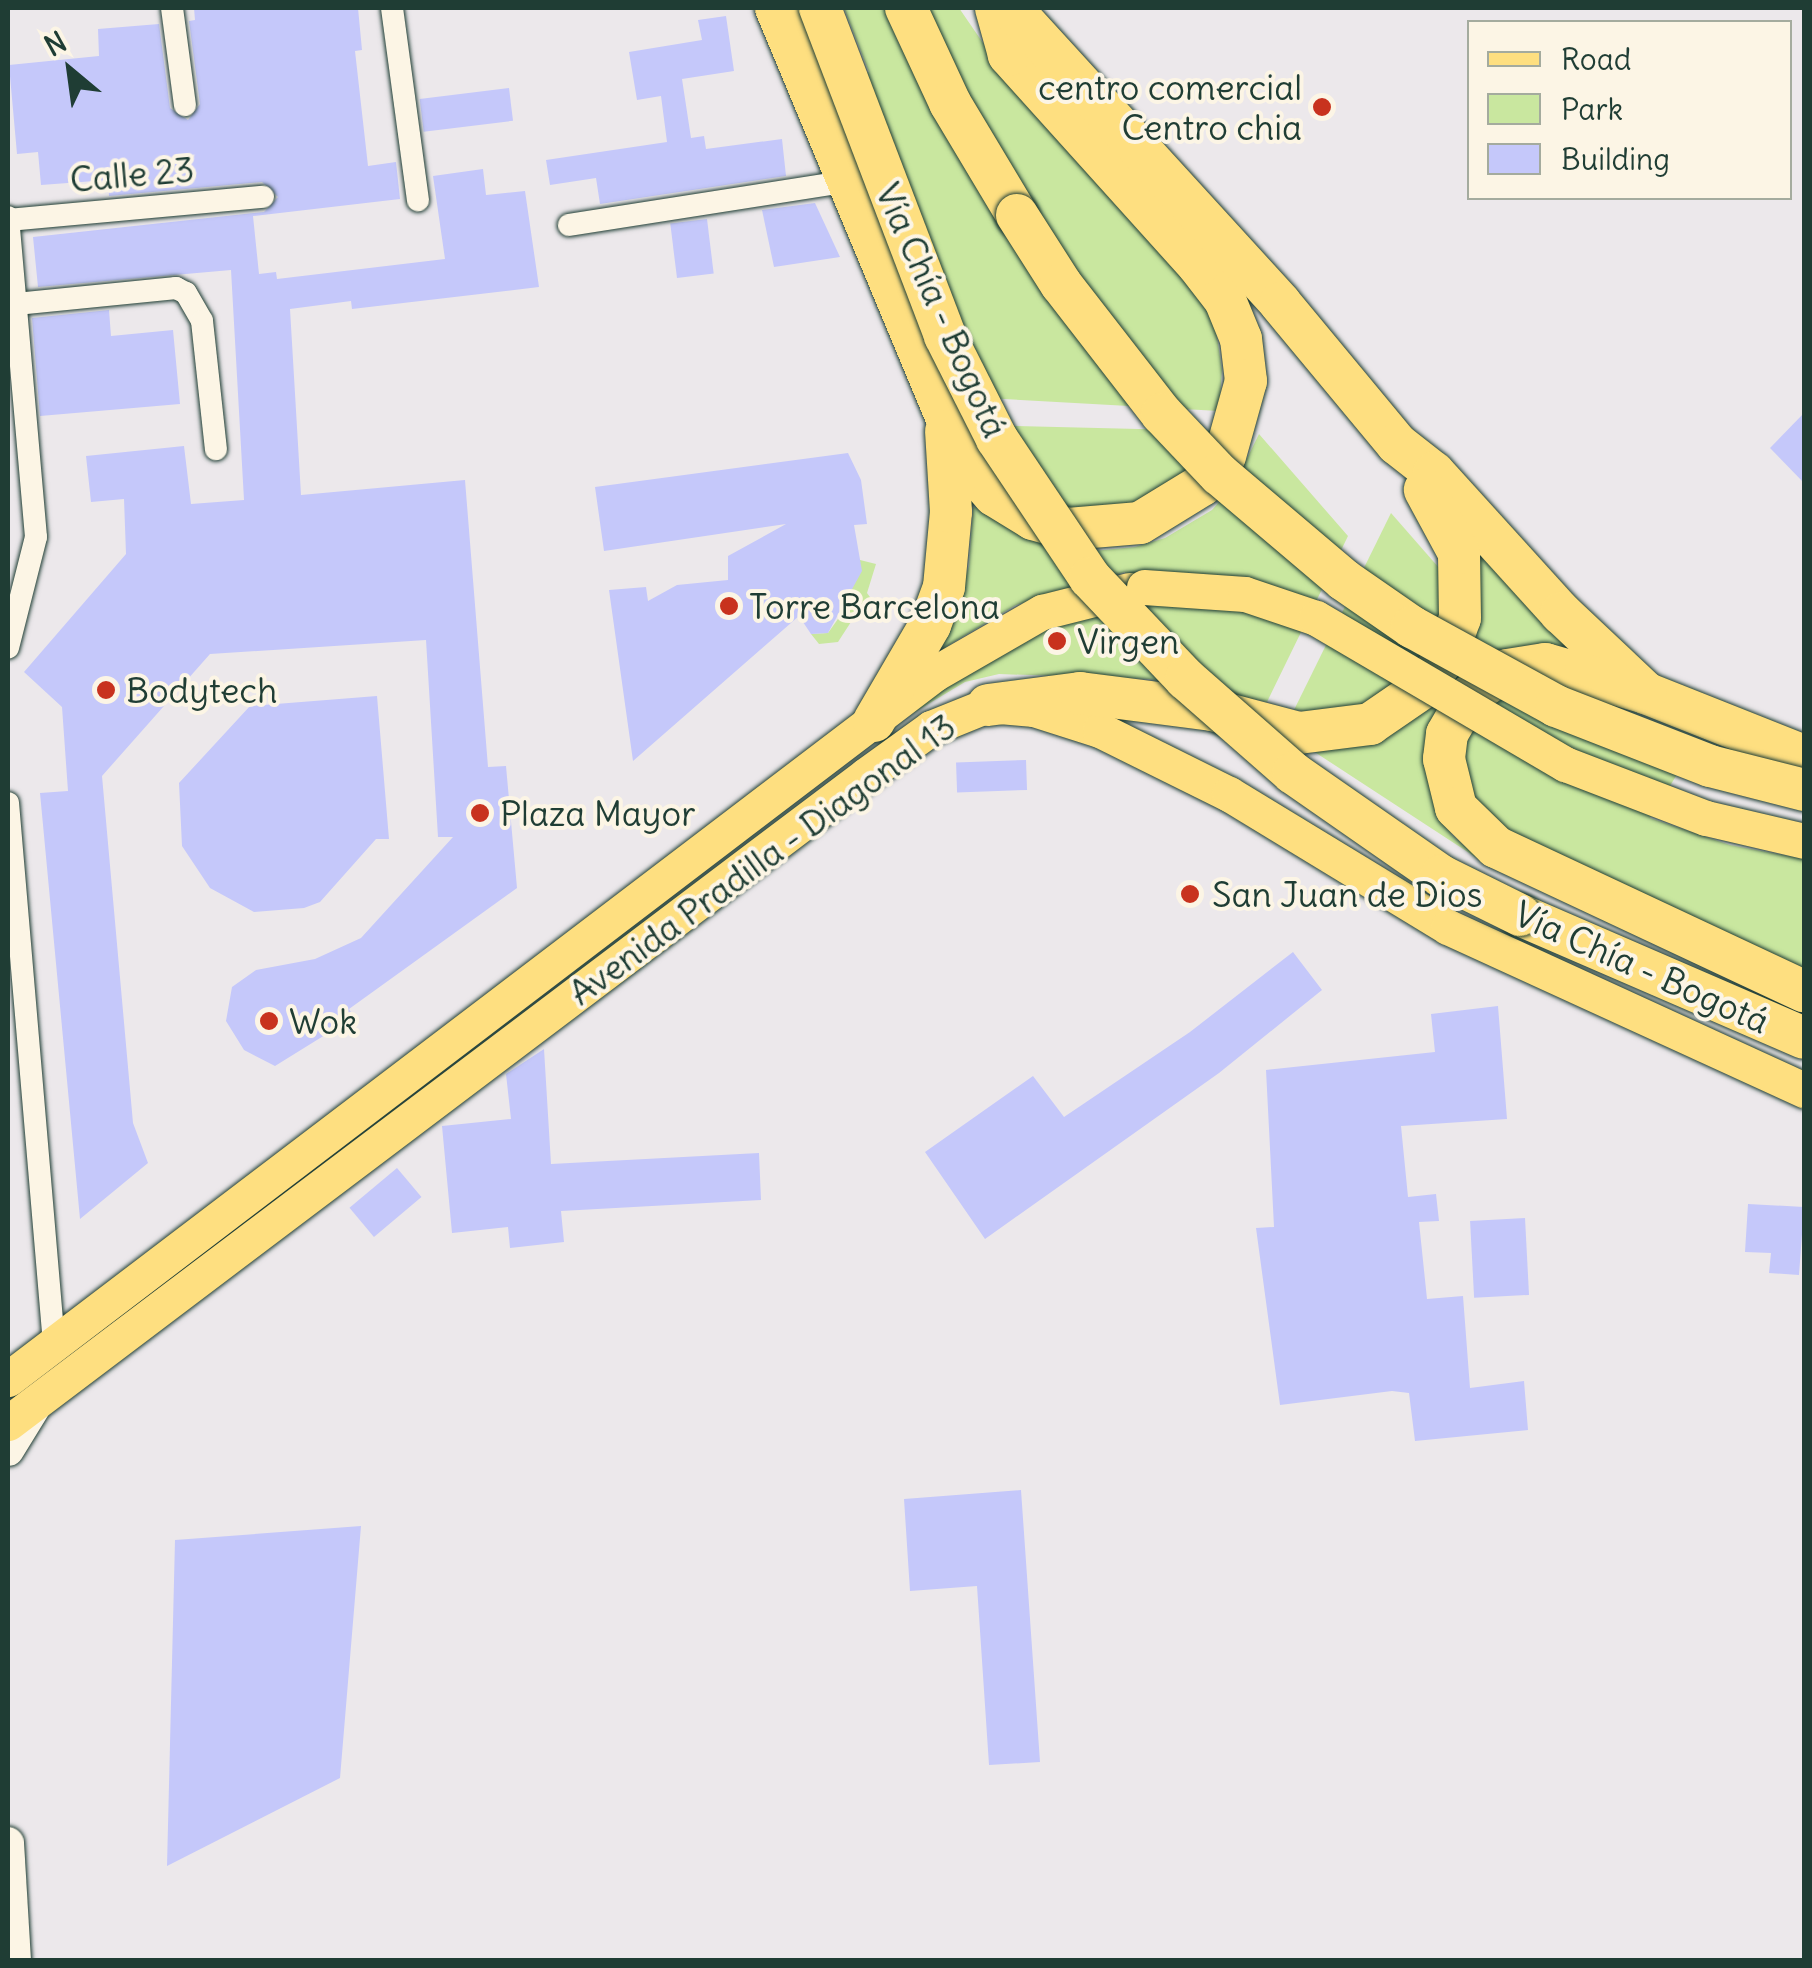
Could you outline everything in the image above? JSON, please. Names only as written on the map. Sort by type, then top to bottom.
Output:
[{"type":"highway","points":[[776,8],[844,182],[964,462],[994,496],[1033,518],[1104,530],[1140,523],[1202,485],[1239,422],[1246,381],[1241,339],[1225,300],[1009,54],[996,8]]},
{"type":"highway","name":"Vía Chía - Bogotá","points":[[820,8],[946,336],[997,439],[1090,578],[1186,680],[1293,773],[1441,876],[1520,915],[1804,1038]]},
{"type":"highway","points":[[906,8],[950,103],[1060,284],[1162,414],[1219,474],[1344,580],[1426,636],[1556,706],[1710,766],[1804,790]]},
{"type":"highway","points":[[988,705],[1080,693],[1185,706],[1321,734],[1391,713],[1424,687],[1446,656],[1462,586],[1445,522],[1397,444],[1280,303],[1011,8]]},
{"type":"highway","points":[[874,721],[930,625],[944,587],[951,512],[946,421]]},
{"type":"highway","points":[[1397,444],[1434,473],[1561,612],[1646,693]]},
{"type":"highway","points":[[1804,756],[1646,693],[1545,664],[1486,682],[1447,734],[1446,782],[1456,808],[1471,829],[1524,864],[1804,991]]},
{"type":"main road","name":"Avenida Pradilla - Diagonal 13","points":[[8,1379],[874,721],[1002,630],[1075,600],[1144,588],[1245,594],[1316,618],[1565,764],[1706,818],[1804,841]]},
{"type":"main road","name":"Avenida Pradilla - Diagonal 13","points":[[8,1423],[866,775],[931,728],[988,705],[1034,709],[1100,730],[1229,794],[1448,927],[1804,1090]]},
{"type":"street","points":[[172,8],[186,105]]},
{"type":"street","points":[[392,8],[418,200]]},
{"type":"street","points":[[569,225],[844,182]]},
{"type":"street","name":"Calle 23","points":[[8,219],[262,197]]},
{"type":"street","points":[[8,219],[36,537],[8,648]]},
{"type":"street","points":[[16,304],[176,288],[186,293],[202,321],[216,449]]},
{"type":"street","points":[[8,803],[54,1344]]},
{"type":"street","points":[[8,1450],[43,1396]]},
{"type":"street","points":[[8,1843],[16,1960]]},
{"type":"green space","points":[[844,8],[884,8],[900,46],[935,30],[926,8],[959,8],[1021,98],[1193,283],[1215,324],[1222,370],[1219,411],[950,396],[822,90],[869,72]]},
{"type":"green space","points":[[978,425],[1221,431],[1203,466],[1135,508],[1082,512],[1049,500]]},
{"type":"green space","points":[[1259,434],[1348,536],[1267,702],[1149,679],[999,674],[965,682],[900,721],[989,651],[1040,623],[1132,602],[1125,572],[1016,605],[942,649],[969,566],[973,508],[984,504],[1093,551],[1135,547],[1165,538],[1212,510],[1234,485]]},
{"type":"green space","points":[[1391,513],[1440,569],[1441,613],[1426,653],[1400,683],[1370,702],[1331,714],[1294,710]]},
{"type":"green space","points":[[1477,540],[1577,647],[1535,644],[1495,655],[1432,797],[1452,835],[1483,862],[1310,749],[1478,616]]},
{"type":"green space","points":[[860,560],[876,564],[867,593],[875,604],[860,608],[838,642],[819,644],[811,634],[828,633],[845,609]]},
{"type":"green space","points":[[1493,694],[1606,705],[1699,739],[1650,818],[1730,845],[1804,859],[1804,975],[1512,837],[1463,788],[1459,741]]},
{"type":"building","points":[[194,8],[358,8],[362,50],[355,51],[368,166],[396,162],[400,199],[253,216],[259,274],[276,272],[277,279],[445,259],[433,176],[483,169],[486,195],[525,191],[539,287],[352,309],[351,301],[290,309],[301,495],[465,480],[488,767],[506,766],[517,888],[349,1009],[354,1017],[275,1066],[244,1050],[226,1021],[232,987],[256,970],[315,959],[361,938],[453,837],[438,837],[426,640],[210,654],[102,776],[133,1123],[148,1163],[80,1219],[40,793],[68,791],[62,707],[24,672],[126,554],[124,499],[91,502],[86,456],[184,446],[191,504],[244,500],[231,270],[38,287],[33,237],[264,212],[278,197],[262,182],[109,196],[108,180],[41,185],[38,152],[17,154],[9,65],[99,56],[98,29],[159,24],[170,108],[188,120],[200,104],[189,21],[195,20]]},
{"type":"building","points":[[726,16],[734,71],[682,79],[691,138],[704,136],[706,149],[782,139],[786,176],[600,204],[596,178],[550,185],[546,160],[667,142],[661,96],[637,100],[629,52],[702,40],[698,20]]},
{"type":"building","points":[[509,88],[513,121],[424,132],[420,99]]},
{"type":"building","points":[[815,203],[840,257],[774,267],[762,210]]},
{"type":"building","points":[[707,219],[714,274],[677,278],[670,224]]},
{"type":"building","points":[[109,310],[111,336],[173,330],[180,404],[40,416],[32,318]]},
{"type":"building","points":[[1804,413],[1804,483],[1770,448]]},
{"type":"building","name":"Torre Barcelona","points":[[848,453],[861,480],[867,524],[854,525],[862,571],[828,633],[811,634],[799,616],[633,761],[609,590],[646,587],[648,601],[677,585],[728,580],[728,556],[786,524],[604,551],[595,487]]},
{"type":"building","points":[[377,696],[389,839],[376,839],[320,902],[304,908],[254,912],[210,888],[182,846],[179,783],[250,706]]},
{"type":"building","points":[[1026,760],[1027,790],[957,792],[956,762]]},
{"type":"building","points":[[1293,952],[1322,990],[1219,1073],[985,1239],[925,1152],[1033,1076],[1064,1117],[1190,1032]]},
{"type":"building","points":[[1498,1006],[1507,1119],[1401,1126],[1408,1197],[1436,1194],[1439,1221],[1419,1222],[1427,1299],[1463,1296],[1470,1388],[1524,1381],[1528,1430],[1415,1441],[1409,1393],[1392,1391],[1280,1405],[1256,1228],[1274,1227],[1266,1070],[1435,1052],[1431,1014]]},
{"type":"building","points":[[544,1049],[551,1164],[759,1153],[761,1200],[561,1211],[564,1242],[510,1248],[508,1227],[452,1233],[442,1126],[511,1119],[506,1074]]},
{"type":"building","points":[[397,1168],[421,1197],[374,1237],[350,1208]]},
{"type":"building","points":[[1748,1204],[1804,1207],[1799,1275],[1769,1273],[1771,1253],[1745,1252]]},
{"type":"building","points":[[1525,1218],[1529,1295],[1474,1298],[1470,1221]]},
{"type":"building","points":[[1021,1490],[1040,1762],[989,1765],[977,1586],[910,1591],[904,1499]]},
{"type":"building","points":[[361,1526],[340,1778],[167,1866],[175,1540]]},
{"type":"place","name":"centro comercial Centro chia","points":[[1322,107]]},
{"type":"place","name":"Torre Barcelona","points":[[729,606]]},
{"type":"place","name":"Virgen","points":[[1057,641]]},
{"type":"place","name":"Bodytech","points":[[106,690]]},
{"type":"place","name":"Plaza Mayor","points":[[480,813]]},
{"type":"place","name":"San Juan de Dios","points":[[1190,894]]},
{"type":"place","name":"Wok","points":[[269,1021]]}]
